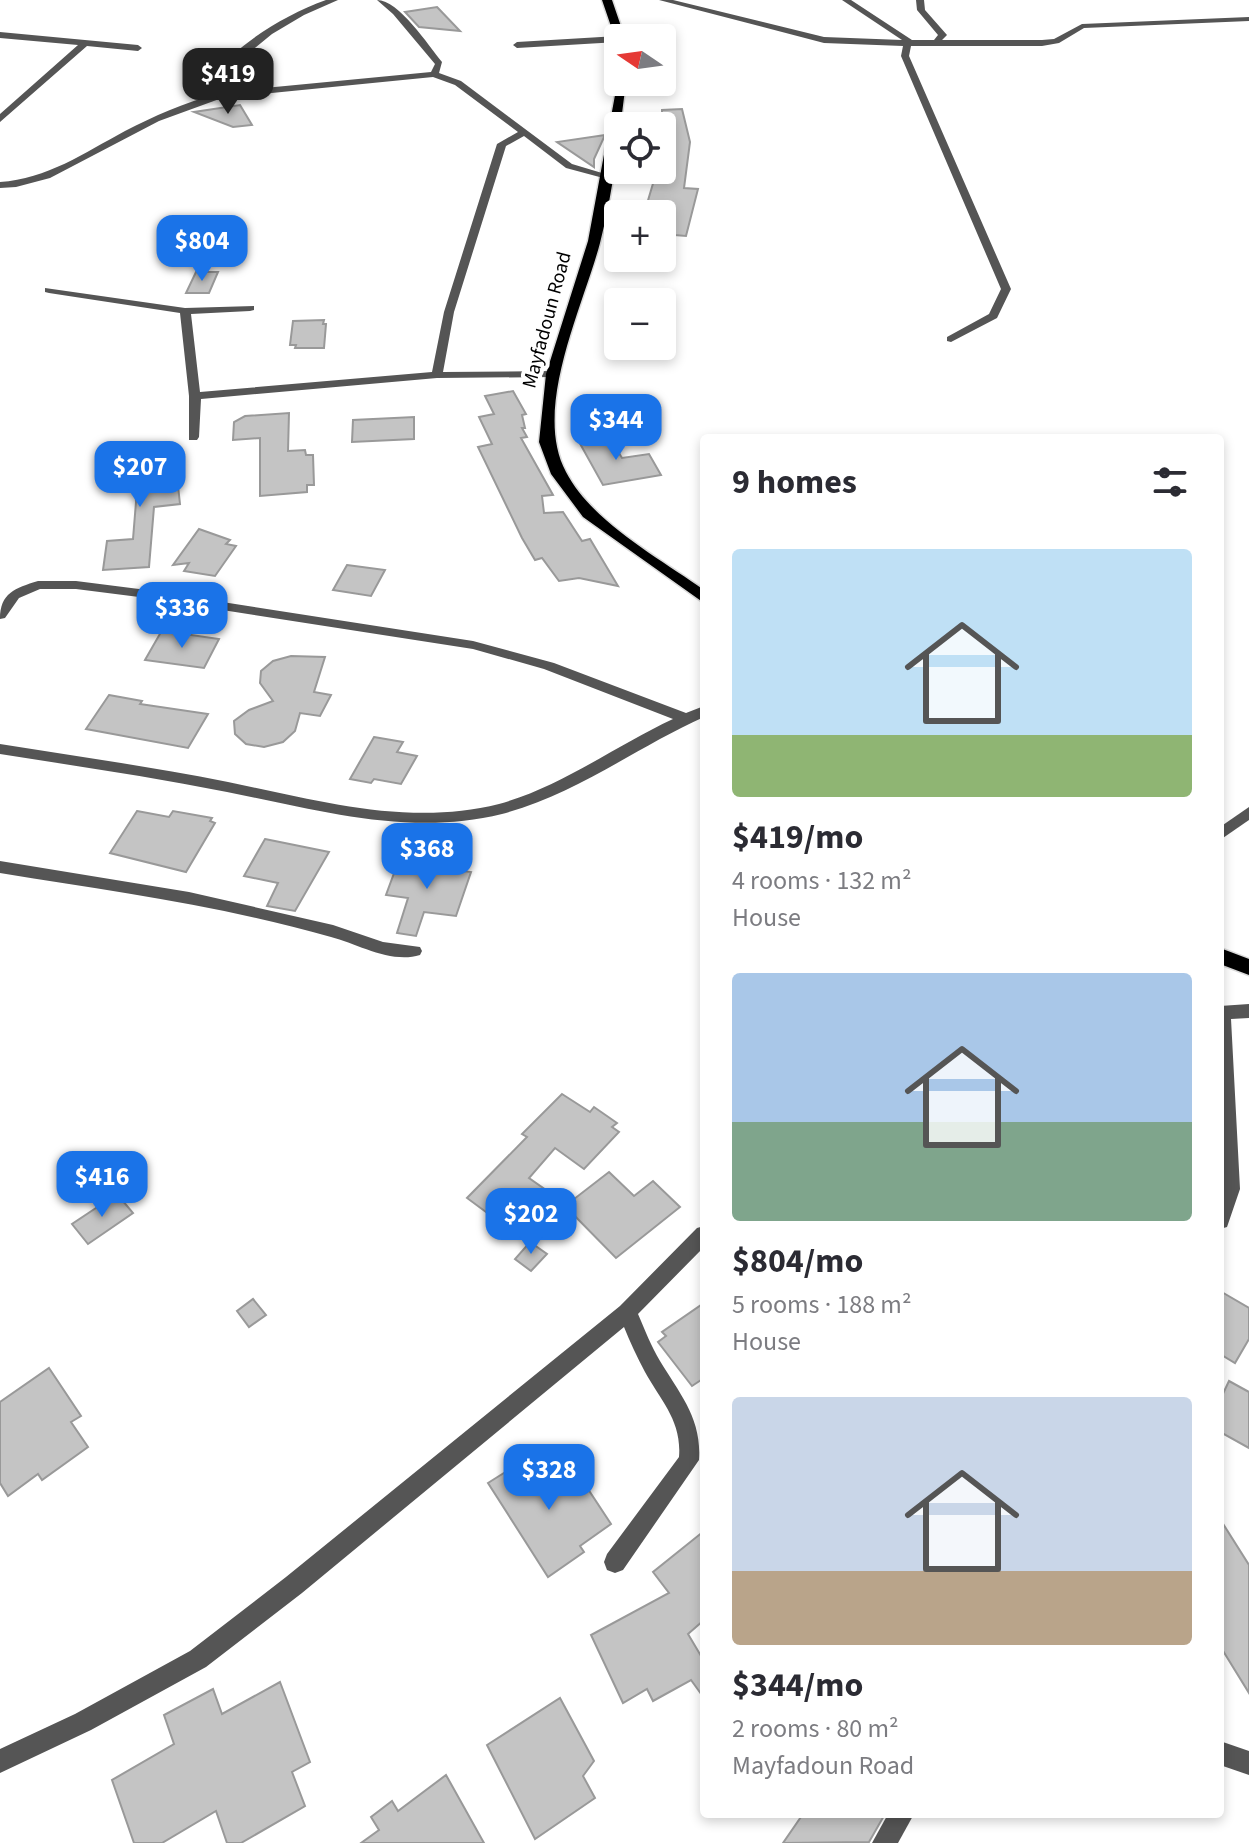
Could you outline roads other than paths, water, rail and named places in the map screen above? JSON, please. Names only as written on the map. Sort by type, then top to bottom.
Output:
[{"type":"main road","points":[[607,0],[615,24]]},
{"type":"main road","name":"Mayfadoun Road","points":[[605,184],[594,241],[553,374],[546,442],[559,474],[589,514],[700,595]]},
{"type":"main road","points":[[1224,958],[1249,967]]},
{"type":"street","points":[[221,95],[213,78],[231,61],[287,22],[334,0]]},
{"type":"street","points":[[381,0],[429,48],[439,64],[434,74]]},
{"type":"street","points":[[663,0],[824,40],[1042,43],[1056,41],[1082,26],[1090,25],[1249,19]]},
{"type":"street","points":[[846,0],[908,41]]},
{"type":"street","points":[[920,0],[921,10],[943,35],[938,40]]},
{"type":"street","points":[[0,35],[138,48]]},
{"type":"street","points":[[517,45],[604,39]]},
{"type":"street","points":[[908,41],[905,56],[1006,289],[993,316],[951,339]]},
{"type":"street","points":[[0,119],[85,43]]},
{"type":"street","points":[[0,185],[47,177],[187,105],[221,95],[434,74],[458,83],[569,166],[604,175]]},
{"type":"street","points":[[437,375],[449,312],[502,144],[523,133]]},
{"type":"street","points":[[49,290],[185,311],[250,308]]},
{"type":"street","points":[[185,311],[195,396],[193,437]]},
{"type":"street","points":[[195,396],[437,375],[553,374]]},
{"type":"street","points":[[0,615],[14,595],[38,585],[76,585],[216,605],[473,645],[549,666],[685,718]]},
{"type":"street","points":[[0,749],[398,818],[461,816],[510,805],[584,774],[700,712]]},
{"type":"street","points":[[1224,832],[1249,812]]},
{"type":"street","points":[[0,867],[189,898],[333,931],[382,948],[414,951]]},
{"type":"street","points":[[1224,1013],[1249,1011]]},
{"type":"street","points":[[1224,1066],[1231,1189],[1224,1209]]},
{"type":"street","points":[[0,1761],[83,1722],[198,1659],[306,1576],[627,1312],[700,1238]]},
{"type":"street","points":[[615,1562],[689,1460],[692,1440],[682,1413],[652,1365],[627,1312]]},
{"type":"street","points":[[1224,1754],[1249,1763]]},
{"type":"street","points":[[884,1843],[900,1818]]}]
